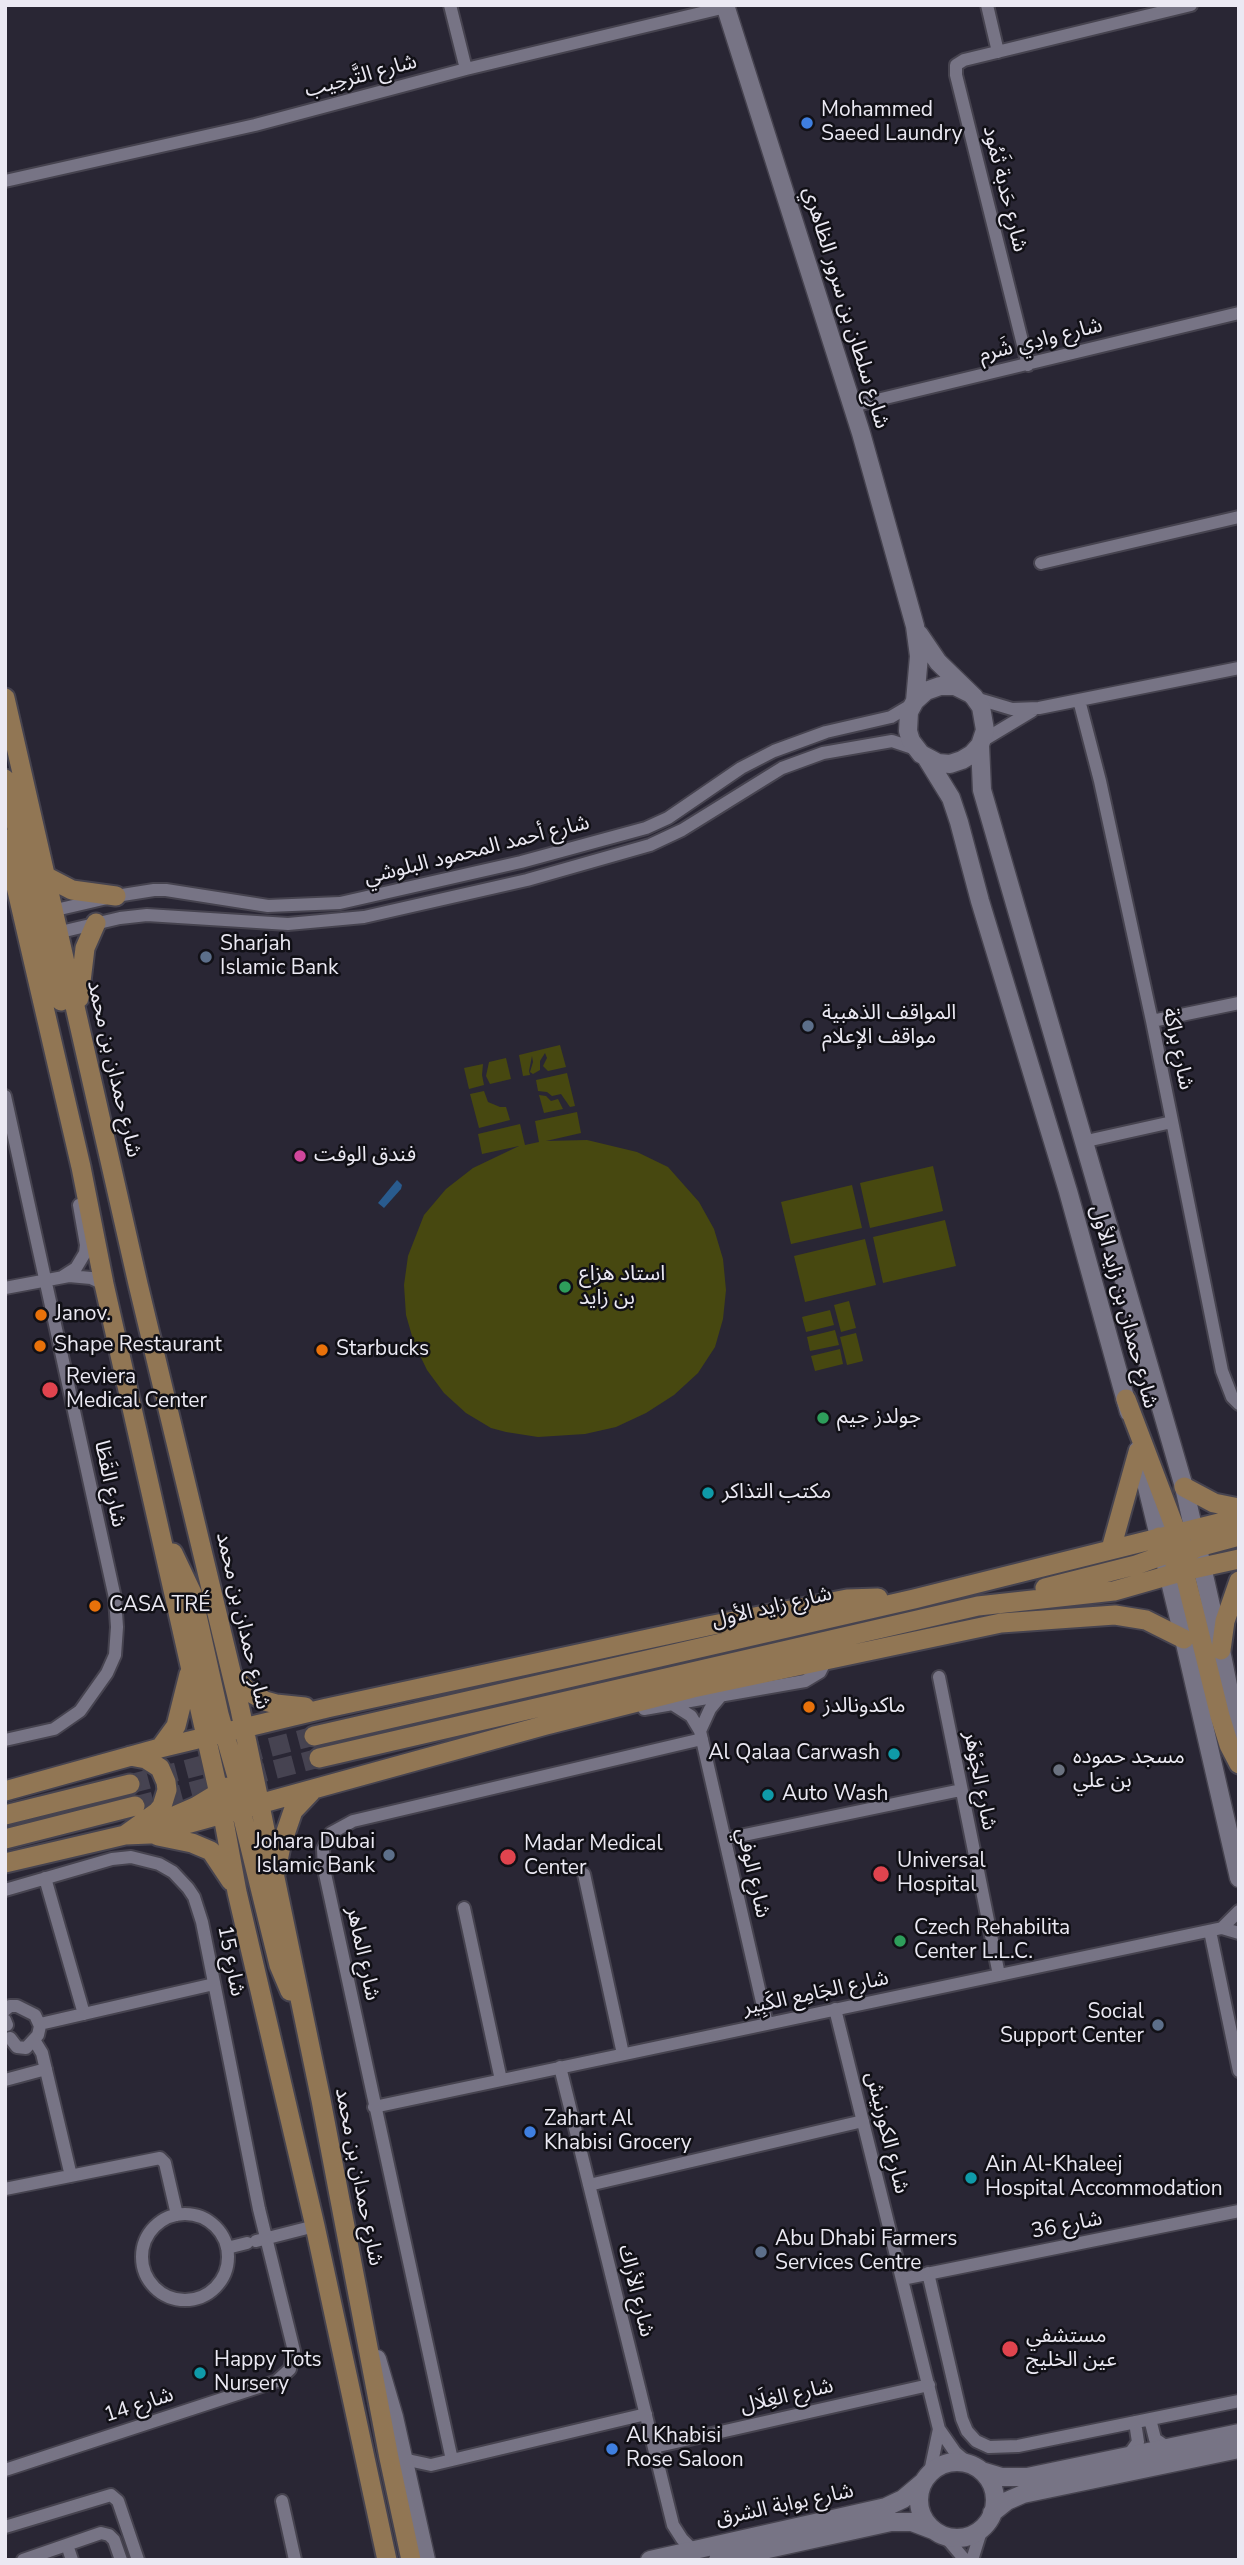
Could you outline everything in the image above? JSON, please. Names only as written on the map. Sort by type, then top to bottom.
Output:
[{"type":"main road","name":"شارع سلطان بن سرور الظاهري","points":[[725,6],[852,407],[915,626],[919,656],[914,702]]},
{"type":"main road","name":"شارع سلطان بن سرور الظاهري","points":[[915,626],[938,662],[972,695]]},
{"type":"main road","points":[[940,686],[955,686],[972,695],[985,718],[981,743],[972,754],[950,764],[938,763],[921,754],[908,732],[909,712],[914,702],[926,691],[940,686]]},
{"type":"main road","name":"شارع حمدان بن محمد","points":[[5,698],[45,876],[38,914],[44,936],[78,1016],[138,1284],[244,1728],[237,1892],[315,2226],[387,2560]]},
{"type":"main road","name":"شارع حمدان بن زايد الأول","points":[[981,743],[982,790],[1184,1487],[1180,1551],[1185,1639],[1239,1878]]},
{"type":"main road","name":"شارع حمدان بن زايد الأول","points":[[921,754],[951,797],[1068,1191],[1126,1399],[1138,1452],[1222,1650],[1239,1741]]},
{"type":"main road","points":[[5,779],[38,914]]},
{"type":"main road","name":"شارع حمدان بن محمد","points":[[5,839],[38,914],[44,936],[81,1167],[104,1284],[191,1666],[230,1784],[275,1879],[411,2560]]},
{"type":"main road","points":[[45,876],[72,890],[116,896]]},
{"type":"main road","points":[[78,1016],[83,961],[96,923]]},
{"type":"main road","points":[[44,936],[79,1072],[86,1085],[97,1095]]},
{"type":"main road","points":[[1126,1399],[1180,1551],[1220,1716],[1239,1764]]},
{"type":"main road","points":[[1111,1549],[1138,1452]]},
{"type":"main road","points":[[1184,1487],[1214,1503],[1239,1508]]},
{"type":"main road","name":"شارع زايد الأول","points":[[319,1758],[978,1606],[1114,1591],[1239,1518]]},
{"type":"main road","points":[[162,1535],[192,1594],[215,1735]]},
{"type":"main road","points":[[978,1606],[1239,1536]]},
{"type":"main road","name":"شارع زايد الأول","points":[[314,1737],[915,1599],[1111,1549],[1180,1551],[1239,1559]]},
{"type":"main road","points":[[1222,1650],[1227,1614],[1239,1581]]},
{"type":"main road","points":[[150,1835],[483,1742],[693,1688],[1001,1623],[1114,1591]]},
{"type":"main road","points":[[5,1791],[160,1748],[327,1707],[538,1661],[848,1599],[915,1599]]},
{"type":"main road","points":[[1001,1623],[1115,1615],[1146,1620],[1185,1639]]},
{"type":"main road","points":[[160,1748],[176,1726],[191,1666]]},
{"type":"main road","points":[[233,1676],[248,1691],[265,1701],[290,1706],[327,1707]]},
{"type":"main road","points":[[5,1863],[125,1835],[183,1813],[230,1784],[244,1756],[244,1728]]},
{"type":"main road","points":[[125,1835],[157,1812],[167,1790],[159,1768],[146,1759],[130,1756]]},
{"type":"main road","points":[[5,1815],[130,1784]]},
{"type":"main road","points":[[230,1784],[245,1793],[242,1810],[279,1965],[288,1989],[302,2006]]},
{"type":"main road","points":[[275,1879],[281,1846],[293,1811],[313,1790]]},
{"type":"main road","points":[[5,1839],[135,1806]]},
{"type":"main road","points":[[125,1835],[150,1835],[192,1843],[211,1851],[237,1892]]},
{"type":"main road","points":[[363,2322],[389,2397],[426,2560]]},
{"type":"main road","points":[[1239,2433],[1019,2478],[993,2476],[961,2462],[944,2463],[926,2478],[919,2504],[927,2523],[939,2533],[964,2537],[982,2528],[992,2512],[1007,2501],[1030,2492],[1239,2449]]},
{"type":"main road","points":[[975,2467],[992,2486],[992,2512]]},
{"type":"main road","name":"شارع بوابة الشرق","points":[[659,2558],[887,2507],[903,2499],[926,2478]]},
{"type":"main road","name":"شارع بوابة الشرق","points":[[718,2560],[891,2522],[912,2522],[939,2533]]},
{"type":"street","points":[[450,5],[466,69]]},
{"type":"street","points":[[987,5],[998,52]]},
{"type":"street","name":"شارع حَدبة ثَمُود","points":[[1028,365],[955,70],[956,65],[964,60],[1191,5]]},
{"type":"street","name":"شارع التَّرحِيب","points":[[5,181],[255,125],[466,69],[725,6]]},
{"type":"street","name":"شارع وادِي شَرم","points":[[852,407],[1239,313]]},
{"type":"street","points":[[1041,563],[1239,517]]},
{"type":"street","points":[[972,695],[999,707],[1039,708],[1239,668]]},
{"type":"street","name":"شارع براكة","points":[[1079,700],[1100,781],[1152,1021],[1222,1371],[1232,1397],[1239,1404]]},
{"type":"street","name":"شارع أحمد المحمود البلوشي","points":[[38,914],[116,896],[166,890],[268,906],[340,903],[522,862],[654,824],[674,815],[741,768],[774,751],[817,735],[891,716],[914,702]]},
{"type":"street","points":[[981,743],[1009,722],[1039,708]]},
{"type":"street","name":"شارع أحمد المحمود البلوشي","points":[[44,936],[134,916],[163,915],[288,925],[364,917],[527,880],[650,845],[682,830],[782,768],[823,753],[892,741],[921,754]]},
{"type":"street","points":[[1152,1021],[1239,1003]]},
{"type":"street","name":"شارع القَطَا","points":[[5,1096],[115,1598],[117,1641],[107,1673],[80,1711],[54,1729],[5,1740]]},
{"type":"street","points":[[1082,1142],[1172,1122]]},
{"type":"street","points":[[62,1277],[76,1268],[85,1253],[78,1195],[81,1167]]},
{"type":"street","points":[[5,1288],[62,1277],[83,1276],[104,1284]]},
{"type":"street","points":[[595,1714],[720,1697],[805,1681],[820,1672],[826,1660]]},
{"type":"street","name":"شارع الجَوْهَر","points":[[939,1677],[999,1975]]},
{"type":"street","points":[[701,1735],[710,1709],[720,1697]]},
{"type":"street","points":[[672,1704],[691,1716],[701,1735]]},
{"type":"street","name":"شارع الوفي","points":[[701,1735],[767,2024]]},
{"type":"street","name":"شارع الماهر","points":[[452,2460],[374,2107],[322,1859],[323,1849],[331,1833],[354,1821],[701,1735]]},
{"type":"street","points":[[725,1839],[961,1790]]},
{"type":"street","name":"شارع 15","points":[[5,1890],[122,1857],[149,1860],[173,1872],[194,1898],[202,1922],[214,1984],[256,2241],[294,2351],[290,2369],[284,2376]]},
{"type":"street","points":[[584,1874],[623,2054]]},
{"type":"street","points":[[45,1878],[84,2014]]},
{"type":"street","points":[[464,1908],[500,2080]]},
{"type":"street","points":[[1239,1910],[1216,1929],[1239,2071]]},
{"type":"street","name":"شارع الجَامِع الكَبِير","points":[[374,2107],[1216,1929],[1239,1933]]},
{"type":"street","points":[[40,2024],[214,1984]]},
{"type":"street","points":[[5,2010],[10,2006],[17,2006],[35,2015],[40,2024],[39,2032],[26,2048],[14,2045],[7,2028]]},
{"type":"street","name":"شارع الكورنيش","points":[[835,2009],[939,2429],[937,2451],[926,2478]]},
{"type":"street","points":[[34,2040],[40,2049],[46,2070],[71,2176]]},
{"type":"street","name":"شارع الأراك","points":[[560,2067],[673,2525],[673,2541],[659,2558]]},
{"type":"street","points":[[5,2080],[46,2070]]},
{"type":"street","points":[[589,2185],[863,2121]]},
{"type":"street","points":[[5,2189],[160,2158],[164,2163],[177,2215]]},
{"type":"street","name":"شارع 36","points":[[902,2279],[1239,2211]]},
{"type":"street","points":[[177,2215],[193,2215],[208,2221],[220,2232],[227,2248],[225,2272],[210,2292],[186,2300],[162,2293],[146,2274],[144,2249],[155,2227],[177,2215]]},
{"type":"street","points":[[227,2248],[315,2226]]},
{"type":"street","points":[[929,2273],[962,2419],[967,2431],[976,2441],[1004,2448],[1239,2401]]},
{"type":"street","name":"شارع 14","points":[[5,2470],[269,2384],[284,2376]]},
{"type":"street","name":"شارع الغِلَال","points":[[654,2447],[929,2385]]},
{"type":"street","points":[[403,2459],[431,2465],[646,2414]]},
{"type":"street","points":[[1150,2419],[1155,2439],[1168,2448]]},
{"type":"street","points":[[1128,2456],[1138,2442],[1135,2422]]},
{"type":"street","name":"شارع الكورنيش","points":[[939,2429],[955,2452],[975,2467]]},
{"type":"street","points":[[410,2489],[431,2465]]},
{"type":"street","points":[[5,2527],[111,2495],[118,2501],[138,2560]]},
{"type":"street","points":[[282,2501],[295,2560]]},
{"type":"street","name":"شارع الأراك","points":[[673,2525],[693,2550]]},
{"type":"street","points":[[972,2560],[982,2528]]},
{"type":"street","points":[[939,2533],[965,2560]]},
{"type":"street","points":[[23,2560],[105,2534],[114,2540],[121,2560]]},
{"type":"street","points":[[67,2545],[72,2560]]},
{"type":"shaded area","points":[[560,1045],[566,1067],[548,1071],[543,1066],[547,1058],[545,1053],[540,1061],[540,1070],[533,1074],[530,1072],[532,1056],[529,1071],[530,1075],[523,1076],[519,1055]]},
{"type":"shaded area","points":[[506,1058],[511,1079],[490,1084],[486,1076],[489,1062]]},
{"type":"shaded area","points":[[483,1064],[484,1085],[469,1089],[464,1068]]},
{"type":"shaded area","points":[[567,1073],[575,1106],[570,1107],[561,1094],[552,1096],[538,1091],[536,1080]]},
{"type":"shaded area","points":[[484,1091],[488,1102],[506,1107],[510,1120],[479,1128],[470,1094]]},
{"type":"shaded area","points":[[539,1095],[546,1096],[551,1101],[558,1099],[563,1109],[544,1113]]},
{"type":"shaded area","name":"استاد هزاع بن زايد","points":[[577,1112],[581,1133],[546,1141],[587,1140],[637,1152],[668,1167],[699,1202],[714,1229],[723,1259],[726,1290],[723,1319],[715,1347],[698,1373],[674,1395],[646,1413],[616,1427],[585,1434],[538,1437],[506,1432],[491,1428],[466,1413],[444,1393],[427,1370],[414,1343],[406,1315],[404,1285],[408,1256],[424,1215],[446,1189],[473,1168],[519,1146],[482,1154],[478,1134],[520,1124],[525,1145],[539,1142],[535,1121]]},
{"type":"shaded area","points":[[933,1166],[943,1211],[870,1228],[860,1183]]},
{"type":"shaded area","points":[[852,1185],[862,1228],[791,1244],[781,1202]]},
{"type":"shaded area","points":[[945,1220],[956,1266],[883,1283],[873,1237]]},
{"type":"shaded area","points":[[865,1239],[876,1285],[805,1302],[794,1256]]},
{"type":"shaded area","points":[[849,1301],[856,1328],[841,1332],[834,1305]]},
{"type":"shaded area","points":[[830,1310],[834,1325],[806,1332],[802,1317]]},
{"type":"shaded area","points":[[835,1330],[839,1345],[810,1351],[807,1337]]},
{"type":"shaded area","points":[[856,1333],[863,1361],[847,1365],[840,1337]]},
{"type":"shaded area","points":[[840,1349],[843,1364],[815,1371],[811,1356]]},
{"type":"water","points":[[397,1180],[402,1185],[401,1189],[384,1208],[378,1203]]},
{"type":"tunnel","points":[[130,1784],[314,1736]]},
{"type":"tunnel","points":[[135,1806],[319,1758]]},
{"type":"place","name":"Mohammed Saeed Laundry","points":[[807,123]]},
{"type":"place","name":"Sharjah Islamic Bank","points":[[206,957]]},
{"type":"place","name":"المواقف الذهبية مواقف الإعلام","points":[[808,1026]]},
{"type":"place","name":"فندق الوفت","points":[[300,1156]]},
{"type":"place","name":"استاد هزاع بن زايد","points":[[565,1287]]},
{"type":"place","name":"Janov.","points":[[41,1315]]},
{"type":"place","name":"Shape Restaurant","points":[[40,1346]]},
{"type":"place","name":"Starbucks","points":[[322,1350]]},
{"type":"place","name":"Reviera Medical Center","points":[[50,1390]]},
{"type":"place","name":"جولدز جيم","points":[[823,1418]]},
{"type":"place","name":"مكتب التذاكر","points":[[708,1493]]},
{"type":"place","name":"CASA TRÉ","points":[[95,1606]]},
{"type":"place","name":"ماكدونالدز","points":[[809,1707]]},
{"type":"place","name":"Al Qalaa Carwash","points":[[894,1754]]},
{"type":"place","name":"مسجد حموده بن علي","points":[[1059,1770]]},
{"type":"place","name":"Auto Wash","points":[[768,1795]]},
{"type":"place","name":"Johara Dubai Islamic Bank","points":[[389,1855]]},
{"type":"place","name":"Madar Medical Center","points":[[508,1857]]},
{"type":"place","name":"Universal Hospital","points":[[881,1874]]},
{"type":"place","name":"Czech Rehabilita Center L.L.C.","points":[[900,1941]]},
{"type":"place","name":"Social Support Center","points":[[1158,2025]]},
{"type":"place","name":"Zahart Al Khabisi Grocery","points":[[530,2132]]},
{"type":"place","name":"Ain Al-Khaleej Hospital Accommodation","points":[[971,2178]]},
{"type":"place","name":"Abu Dhabi Farmers Services Centre","points":[[761,2252]]},
{"type":"place","name":"مستشفي عين الخليج","points":[[1010,2349]]},
{"type":"place","name":"Happy Tots Nursery","points":[[200,2373]]},
{"type":"place","name":"Al Khabisi Rose Saloon","points":[[612,2449]]}]
